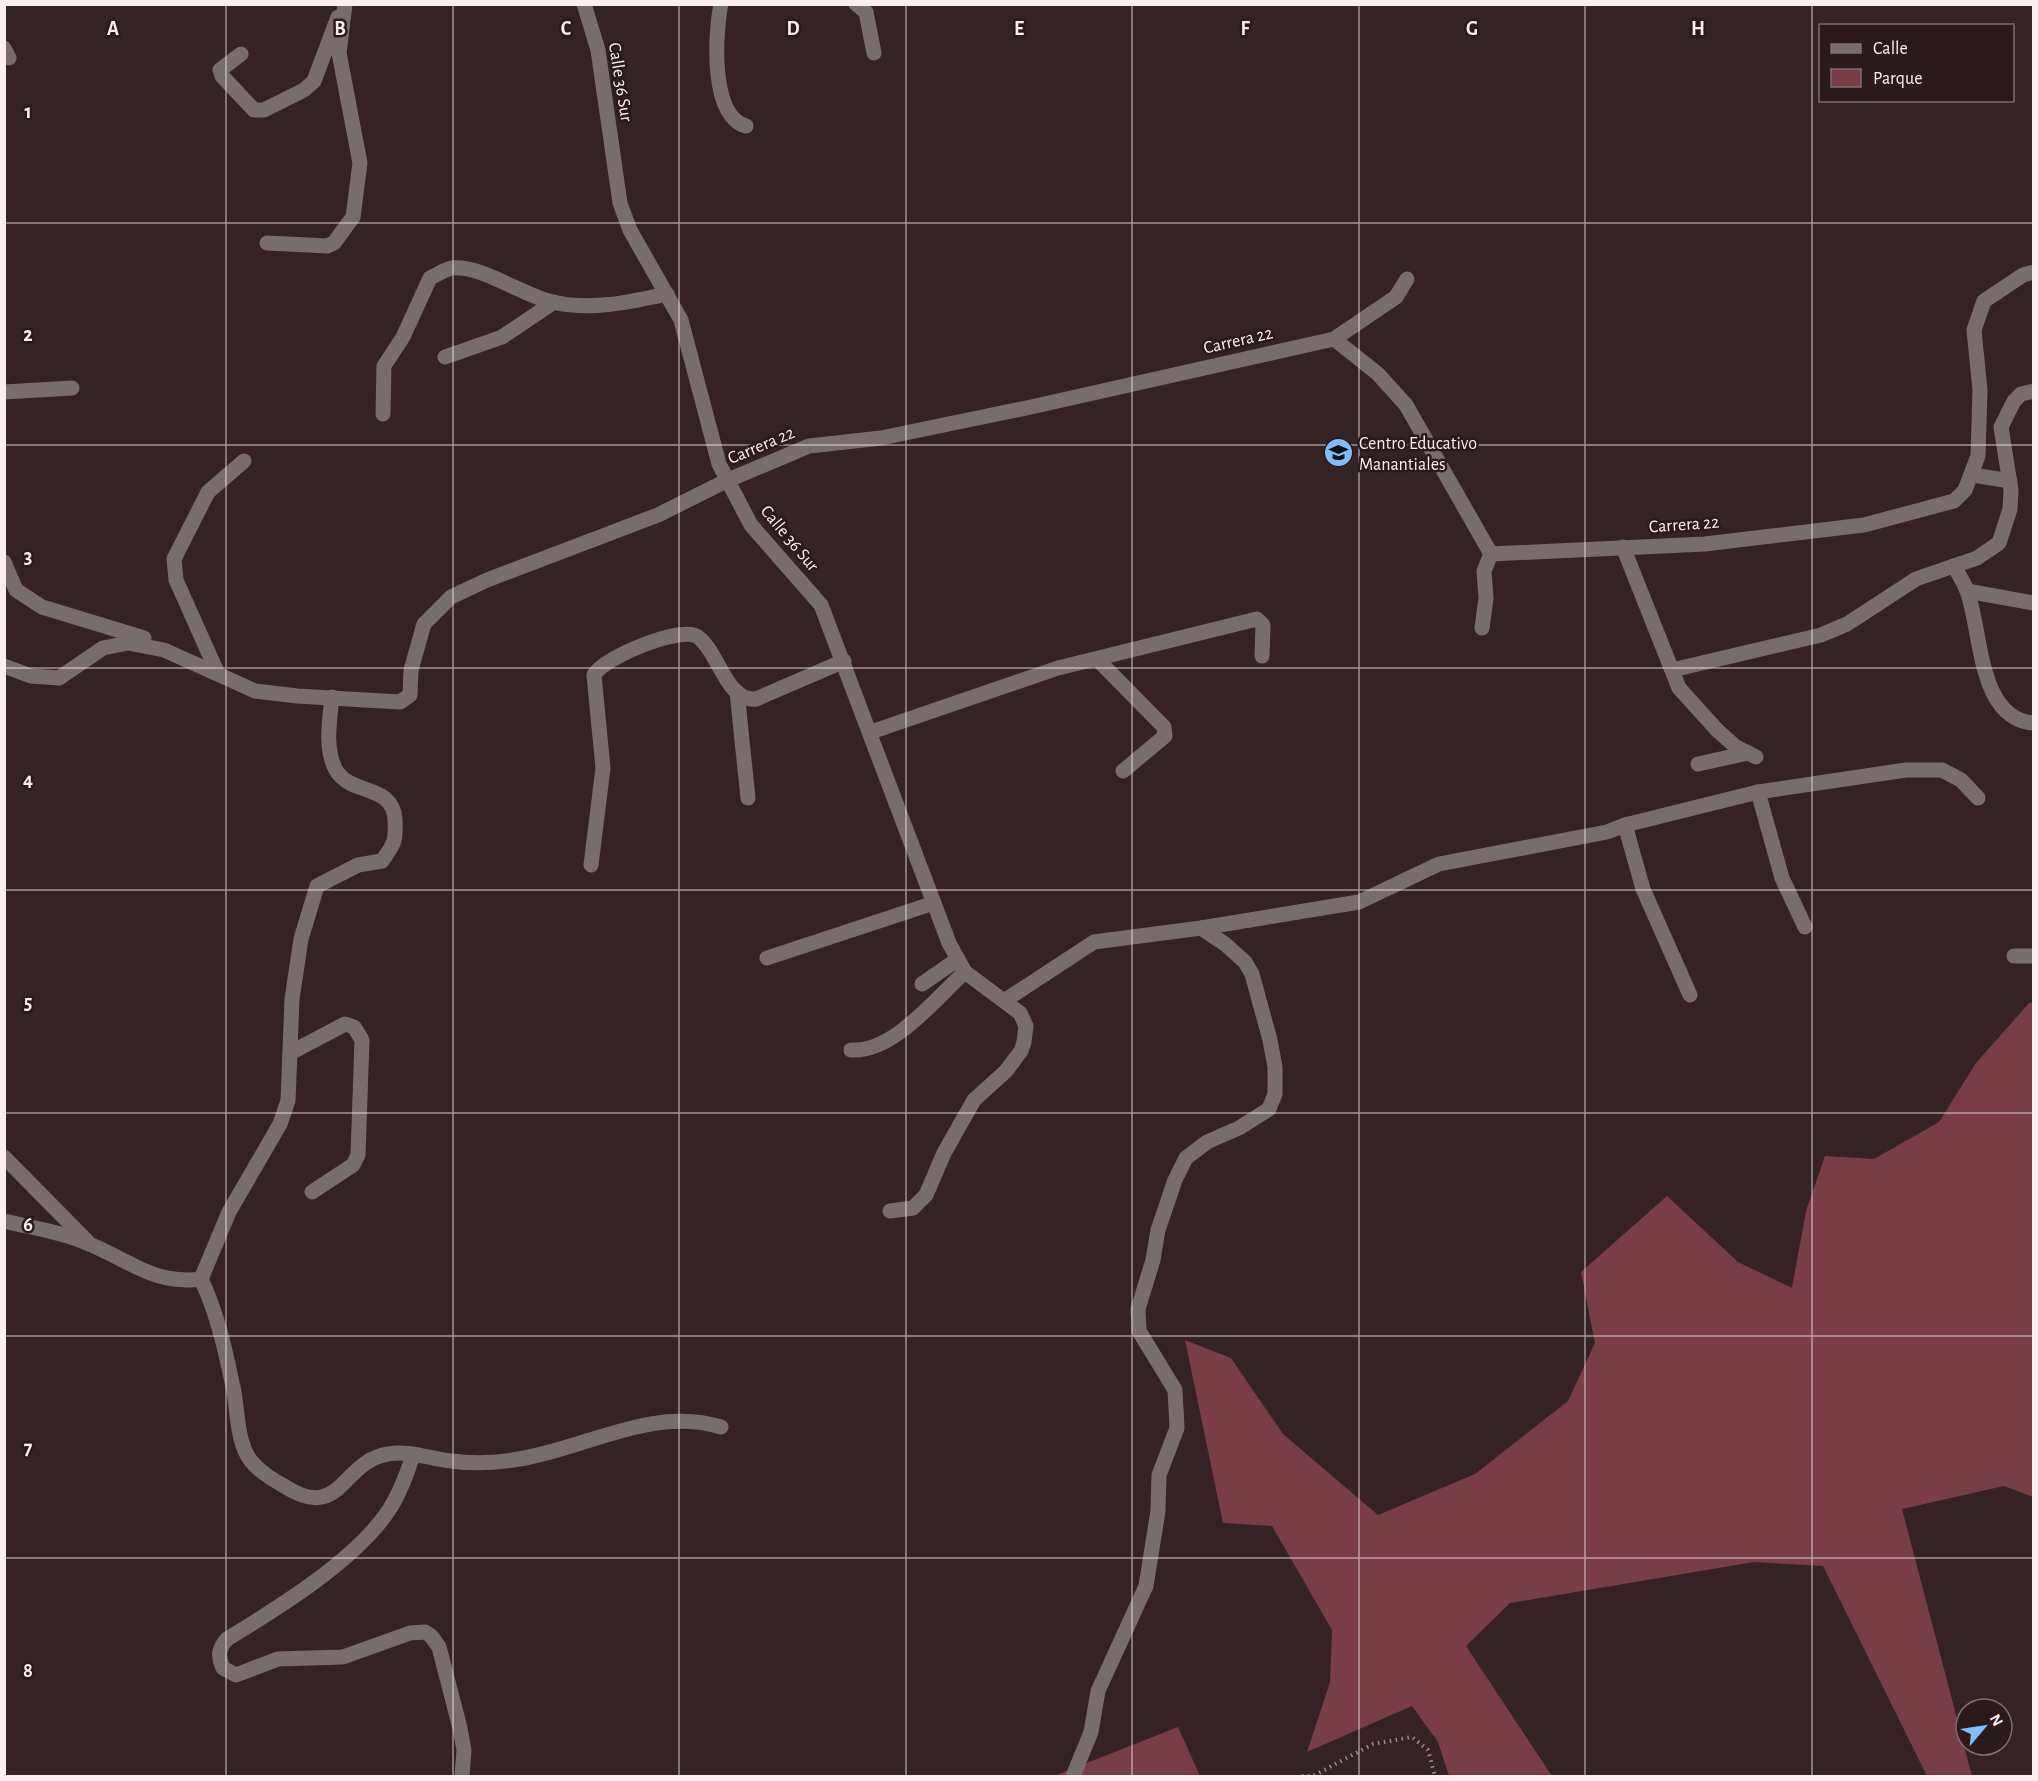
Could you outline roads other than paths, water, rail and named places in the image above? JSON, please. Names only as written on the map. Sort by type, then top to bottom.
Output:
[{"type":"street","points":[[241,54],[220,70],[222,76],[254,110],[264,110],[304,90],[314,81],[344,4]]},
{"type":"street","points":[[267,243],[327,246],[334,243],[353,217],[360,164],[339,53],[344,4]]},
{"type":"street","name":"Calle 36 Sur","points":[[584,4],[598,50],[620,203],[630,230],[667,294],[686,336],[726,481],[751,525],[821,605],[934,903],[962,965]]},
{"type":"street","points":[[721,4],[717,23],[716,71],[729,114],[737,123],[746,126]]},
{"type":"street","points":[[856,4],[866,12],[874,53]]},
{"type":"street","points":[[383,414],[384,366],[403,337],[430,278],[452,268],[486,273],[519,291],[554,302],[618,305],[667,294]]},
{"type":"street","points":[[2010,482],[1973,476],[1978,456],[1980,390],[1974,330],[1984,301],[2023,275],[2034,272]]},
{"type":"street","points":[[1407,279],[1396,297],[1334,339],[1378,374],[1406,405],[1491,554],[1484,571],[1486,598],[1482,628]]},
{"type":"street","points":[[445,357],[502,337],[554,302]]},
{"type":"street","name":"Carrera 22","points":[[4,666],[31,676],[58,678],[103,648],[128,643],[164,651],[255,691],[297,696],[400,702],[410,695],[411,670],[424,624],[451,597],[487,580],[658,515],[726,481],[809,446],[881,438],[1334,339]]},
{"type":"street","points":[[4,392],[72,388]]},
{"type":"street","points":[[1672,670],[1821,635],[1847,624],[1916,579],[1977,558],[1999,543],[2010,509],[2010,482],[2001,427],[2014,401],[2021,394],[2034,391]]},
{"type":"street","points":[[218,674],[176,580],[174,560],[208,492],[244,461]]},
{"type":"street","name":"Carrera 22","points":[[1491,554],[1706,544],[1864,525],[1954,501],[1973,476]]},
{"type":"street","points":[[1623,547],[1679,688],[1717,730],[1736,747],[1752,755],[1698,764]]},
{"type":"street","points":[[4,562],[16,590],[42,607],[210,657]]},
{"type":"street","points":[[1954,566],[1967,591],[1993,694],[2008,715],[2034,723]]},
{"type":"street","points":[[1967,591],[2034,603]]},
{"type":"street","points":[[871,732],[1058,668],[1257,619],[1263,625],[1262,656]]},
{"type":"street","points":[[591,866],[603,768],[594,675],[598,667],[627,650],[689,633],[699,638],[737,692],[749,700],[844,661]]},
{"type":"street","points":[[1097,658],[1164,727],[1165,736],[1123,771]]},
{"type":"street","points":[[737,692],[748,798]]},
{"type":"street","points":[[332,697],[329,740],[336,770],[359,788],[381,794],[394,807],[396,841],[382,861],[358,866],[317,886],[301,939],[292,999],[288,1101],[280,1124],[229,1212],[201,1279],[213,1305],[226,1356],[244,1450],[257,1468],[297,1495],[318,1499],[332,1493],[376,1457],[396,1453],[452,1461],[495,1462],[541,1454],[661,1420],[694,1420],[721,1427]]},
{"type":"street","points":[[1004,1001],[1094,942],[1202,928],[1359,902],[1439,864],[1607,832],[1625,825],[1758,792],[1906,770],[1942,770],[1962,780],[1978,798]]},
{"type":"street","points":[[1758,792],[1782,878],[1804,927]]},
{"type":"street","points":[[1625,825],[1643,889],[1690,995]]},
{"type":"street","points":[[767,958],[934,903]]},
{"type":"street","points":[[1073,1776],[1090,1732],[1098,1691],[1146,1586],[1158,1511],[1159,1475],[1177,1428],[1174,1390],[1139,1331],[1138,1309],[1153,1260],[1158,1230],[1175,1180],[1186,1158],[1207,1142],[1239,1128],[1269,1109],[1275,1094],[1275,1067],[1270,1040],[1252,974],[1245,962],[1202,928]]},
{"type":"street","points":[[2014,956],[2034,956]]},
{"type":"street","points":[[922,984],[962,965]]},
{"type":"street","points":[[890,1211],[913,1208],[926,1195],[944,1154],[974,1100],[1006,1071],[1022,1051],[1026,1026],[1020,1013],[962,965]]},
{"type":"street","points":[[851,1050],[866,1051],[875,1048],[898,1033],[962,965]]},
{"type":"street","points":[[290,1053],[345,1024],[354,1026],[362,1040],[358,1155],[353,1165],[312,1192]]},
{"type":"street","points":[[4,1157],[89,1243]]},
{"type":"street","points":[[4,1221],[89,1243],[159,1276],[179,1281],[201,1279]]},
{"type":"street","points":[[414,1455],[398,1495],[367,1538],[303,1589],[227,1639],[222,1645],[219,1657],[223,1668],[236,1676],[278,1659],[343,1657],[410,1633],[425,1632],[432,1636],[439,1647],[460,1728],[464,1750],[462,1776]]},
{"type":"place","name":"Centro Educativo Manantiales","points":[[1338,453]]}]
